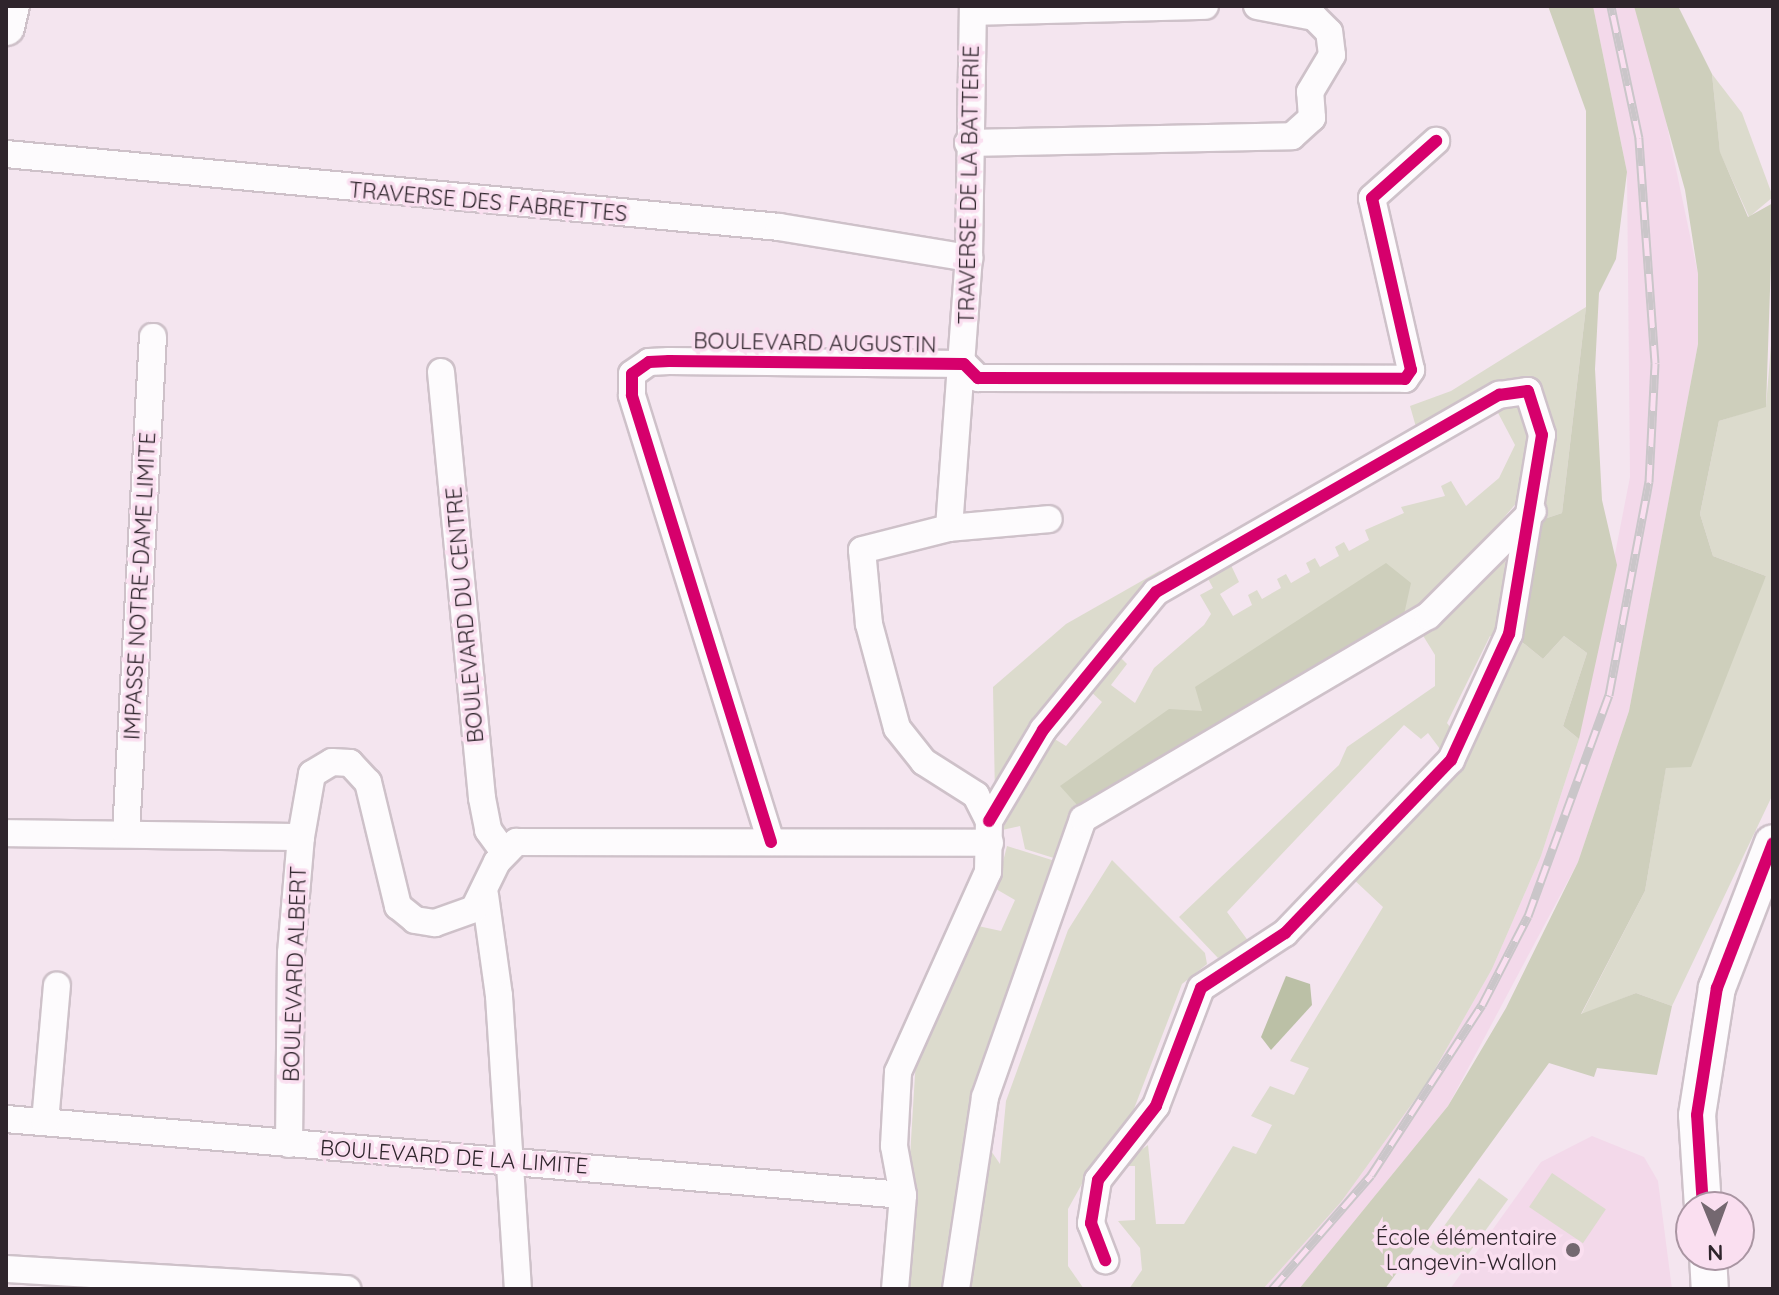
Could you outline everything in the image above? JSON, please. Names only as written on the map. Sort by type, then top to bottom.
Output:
[{"type":"street","points":[[6,27],[11,6]]},
{"type":"street","points":[[973,9],[1205,6]]},
{"type":"street","points":[[968,143],[1292,136],[1312,118],[1310,92],[1324,80],[1332,55],[1329,32],[1314,17],[1257,6]]},
{"type":"street","name":"TRAVERSE DE LA BATTERIE","points":[[949,528],[964,364],[969,258],[968,143],[973,9]]},
{"type":"street","name":"BOULEVARD AUGUSTIN","points":[[771,842],[632,395],[632,374],[649,362],[669,361],[964,364],[978,378],[1405,379],[1411,370],[1372,198],[1436,141]]},
{"type":"street","name":"TRAVERSE DES FABRETTES","points":[[6,154],[779,227],[969,258]]},
{"type":"street","name":"IMPASSE NOTRE-DAME LIMITE","points":[[126,834],[153,337]]},
{"type":"street","name":"BOULEVARD DU CENTRE","points":[[441,372],[482,798],[488,830],[504,852]]},
{"type":"street","points":[[895,1289],[903,1195],[894,1146],[898,1072],[973,912],[990,832],[1043,730],[1156,592],[1514,390],[1528,391],[1538,408],[1533,511],[1509,634],[1451,760],[1285,933],[1201,988],[1156,1106],[1098,1180],[1091,1223],[1105,1260]]},
{"type":"street","points":[[956,1289],[985,1097],[1083,819],[1428,616],[1533,511]]},
{"type":"street","points":[[990,832],[976,795],[924,762],[897,728],[869,624],[862,550],[949,528],[1049,519]]},
{"type":"street","name":"BOULEVARD ALBERT","points":[[289,1144],[291,953],[301,837],[312,774],[332,762],[350,763],[368,782],[398,906],[435,923],[462,917],[485,895],[504,852]]},
{"type":"street","points":[[504,852],[516,842],[771,842],[990,832]]},
{"type":"street","points":[[6,833],[301,837]]},
{"type":"street","points":[[1702,1191],[1697,1115],[1717,988],[1773,843]]},
{"type":"street","points":[[485,895],[512,1161],[518,1289]]},
{"type":"street","points":[[45,1122],[57,986]]},
{"type":"street","name":"BOULEVARD DE LA LIMITE","points":[[6,1119],[903,1195]]},
{"type":"street","points":[[6,1269],[347,1289]]},
{"type":"shaded area","points":[[1548,6],[1593,6],[1627,172],[1616,259],[1599,293],[1595,369],[1602,500],[1617,565],[1579,739],[1563,726],[1587,653],[1564,636],[1543,659],[1522,642],[1541,520],[1562,513],[1586,307],[1586,111]]},
{"type":"shaded area","points":[[1593,6],[1634,6],[1651,49],[1698,274],[1698,344],[1629,711],[1578,862],[1448,1106],[1299,1289],[1263,1289],[1341,1202],[1427,1083],[1492,969],[1541,856],[1579,739],[1630,477],[1627,172]]},
{"type":"shaded area","points":[[1634,6],[1678,6],[1712,74],[1720,152],[1748,217],[1773,203],[1766,407],[1719,421],[1700,514],[1713,556],[1766,576],[1691,767],[1666,768],[1645,891],[1581,1014],[1636,993],[1672,1006],[1657,1075],[1597,1068],[1594,1077],[1549,1063],[1385,1289],[1299,1289],[1448,1106],[1506,1008],[1578,862],[1629,711],[1698,344],[1698,274],[1685,190]]},
{"type":"shaded area","points":[[1712,74],[1742,113],[1773,197],[1749,217],[1720,153]]},
{"type":"shaded area","points":[[1586,307],[1562,513],[1541,520],[1538,393],[1416,427],[1410,406],[1451,391]]},
{"type":"shaded area","points":[[1773,321],[1773,794],[1672,1006],[1636,993],[1581,1015],[1645,891],[1666,767],[1766,576],[1713,556],[1700,514],[1719,421],[1766,406]]},
{"type":"shaded area","points":[[1519,402],[1531,425],[1525,493],[1428,606],[1078,806],[1057,859],[1025,849],[1020,826],[1002,830],[1053,738],[1066,746],[1102,702],[1089,690],[1119,656],[1127,664],[1111,685],[1135,703],[1154,668],[1204,625],[1211,614],[1200,595],[1213,588],[1206,575],[1229,561],[1239,582],[1220,594],[1233,616],[1252,605],[1248,595],[1257,590],[1262,599],[1281,588],[1277,579],[1286,574],[1291,583],[1310,572],[1306,563],[1315,558],[1320,567],[1339,556],[1335,547],[1344,542],[1349,551],[1369,540],[1365,530],[1404,513],[1401,507],[1445,496],[1441,486],[1451,481],[1466,506],[1499,478],[1515,445],[1497,411]]},
{"type":"shaded area","points":[[1506,553],[1498,639],[1490,636],[1447,723],[1453,731],[1440,749],[1428,733],[1421,739],[1404,725],[1227,912],[1249,942],[1218,958],[1179,917],[1339,765],[1347,747],[1435,686],[1435,655],[1422,634]]},
{"type":"shaded area","points":[[1386,563],[1411,583],[1403,619],[1078,806],[1060,786],[1169,709],[1202,711],[1195,687]]},
{"type":"shaded area","points":[[1161,570],[995,797],[993,687],[1066,624]]},
{"type":"shaded area","points":[[1564,636],[1587,653],[1563,726],[1579,739],[1541,856],[1492,969],[1427,1083],[1341,1202],[1263,1289],[1129,1289],[1142,1270],[1140,1248],[1118,1221],[1135,1220],[1135,1166],[1119,1166],[1148,1145],[1156,1224],[1184,1224],[1233,1146],[1256,1154],[1272,1125],[1251,1116],[1270,1086],[1294,1095],[1309,1068],[1290,1061],[1383,907],[1350,876],[1461,761],[1522,642],[1543,659]]},
{"type":"shaded area","points":[[1007,846],[1055,861],[959,1186],[947,1289],[902,1289],[916,1058],[978,926],[1001,931],[1015,900],[996,889]]},
{"type":"shaded area","points":[[1112,860],[1205,953],[1207,964],[1182,984],[1127,1127],[1099,1153],[1068,1209],[1068,1266],[1084,1289],[964,1289],[989,1148],[1000,1164],[1006,1101],[1068,930]]},
{"type":"shaded area","points":[[1286,976],[1310,984],[1312,1005],[1271,1050],[1261,1037]]},
{"type":"shaded area","name":"École élémentaire Langevin-Wallon","points":[[1592,1136],[1644,1157],[1658,1181],[1672,1289],[1450,1289],[1541,1162]]},
{"type":"shaded area","points":[[1552,1173],[1606,1209],[1583,1243],[1529,1207]]},
{"type":"shaded area","points":[[1479,1178],[1508,1199],[1458,1268],[1429,1247]]},
{"type":"railway","points":[[1272,1289],[1371,1175],[1482,1005],[1528,916],[1609,695],[1649,482],[1655,363],[1639,138],[1611,6]]},
{"type":"cycle path","points":[[771,842],[632,395],[632,374],[649,362],[669,361],[964,364],[978,378],[1405,379],[1411,370],[1372,198],[1436,141]]},
{"type":"cycle path","points":[[989,821],[1043,730],[1156,592],[1499,395],[1528,391],[1542,435],[1509,634],[1451,760],[1285,933],[1201,988],[1156,1106],[1098,1180],[1091,1223],[1105,1260]]},
{"type":"cycle path","points":[[1702,1191],[1697,1115],[1717,988],[1773,843]]},
{"type":"place","name":"École élémentaire Langevin-Wallon","points":[[1573,1250]]}]
